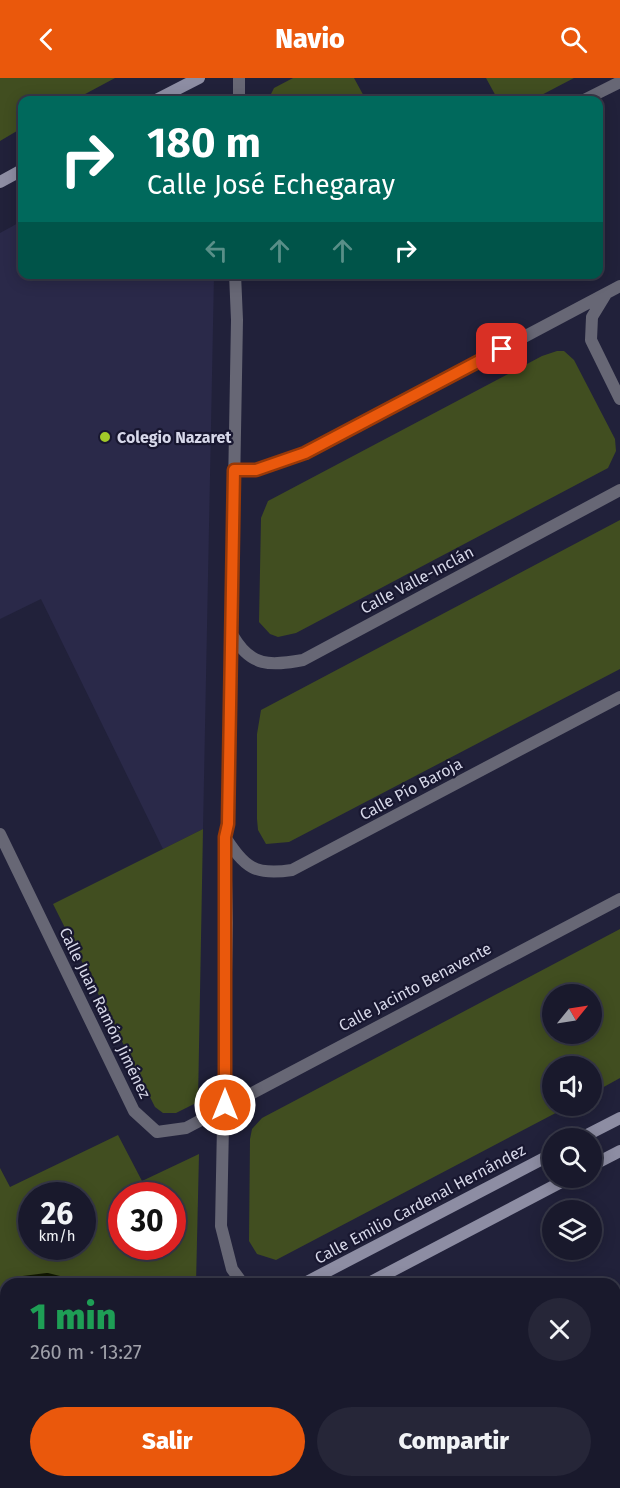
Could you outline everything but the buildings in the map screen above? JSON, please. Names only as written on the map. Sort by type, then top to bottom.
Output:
[{"type":"main road","points":[[164,96],[199,78]]},
{"type":"main road","points":[[0,182],[18,172]]},
{"type":"main road","points":[[600,1128],[620,1118]]},
{"type":"main road","points":[[602,1160],[620,1150]]},
{"type":"main road","name":"Calle Emilio Cardenal Hernández","points":[[314,1278],[542,1159]]},
{"type":"main road","points":[[378,1278],[550,1188]]},
{"type":"street","points":[[239,78],[239,96]]},
{"type":"street","points":[[592,96],[620,82]]},
{"type":"street","points":[[235,279],[232,635],[228,824],[225,837],[225,1105],[222,1226],[232,1269],[239,1278]]},
{"type":"street","points":[[234,470],[256,470],[305,453],[620,286]]},
{"type":"street","points":[[607,293],[592,317],[591,340],[620,399]]},
{"type":"street","name":"Calle Valle-Inclán","points":[[232,635],[241,649],[252,659],[275,666],[303,660],[620,490]]},
{"type":"street","name":"Calle Pío Baroja","points":[[225,837],[241,862],[269,874],[292,870],[620,697]]},
{"type":"street","name":"Calle Juan Ramón Jiménez","points":[[0,834],[134,1111],[156,1132],[186,1128],[225,1105]]},
{"type":"street","name":"Calle Jacinto Benavente","points":[[225,1105],[620,899]]},
{"type":"shaded area","name":"Colegio Nazaret","points":[[18,223],[18,279],[214,279],[203,829],[163,849],[41,599],[0,619],[0,233]]},
{"type":"green space","points":[[0,78],[115,78],[81,96],[18,96],[18,130],[0,141]]},
{"type":"green space","points":[[293,78],[354,78],[364,96],[270,96],[274,88]]},
{"type":"green space","points":[[486,78],[574,78],[540,96],[496,96]]},
{"type":"green space","points":[[564,351],[574,360],[615,439],[616,451],[608,468],[296,633],[278,637],[270,634],[259,622],[261,518],[268,501],[542,356]]},
{"type":"green space","points":[[620,520],[620,669],[289,842],[266,844],[258,830],[257,819],[257,734],[261,710]]},
{"type":"green space","points":[[203,829],[198,1102],[176,1113],[163,1113],[155,1107],[53,904]]},
{"type":"green space","points":[[620,929],[620,1078],[602,1088],[602,1056],[542,1056],[542,1116],[550,1116],[276,1260],[257,1254],[249,1241],[252,1129],[262,1118]]},
{"type":"green space","points":[[118,1135],[142,1181],[199,1154],[196,1278],[0,1278],[0,1168],[10,1187],[18,1183],[18,1260],[96,1260],[96,1182],[20,1182]]},
{"type":"waterway","points":[[39,1278],[51,1278]]},
{"type":"place","name":"Colegio Nazaret","points":[[105,437]]},
{"type":"route","points":[[225,1105],[227,922],[225,837],[228,824],[234,470],[256,470],[280,464],[305,453],[502,349]]}]
